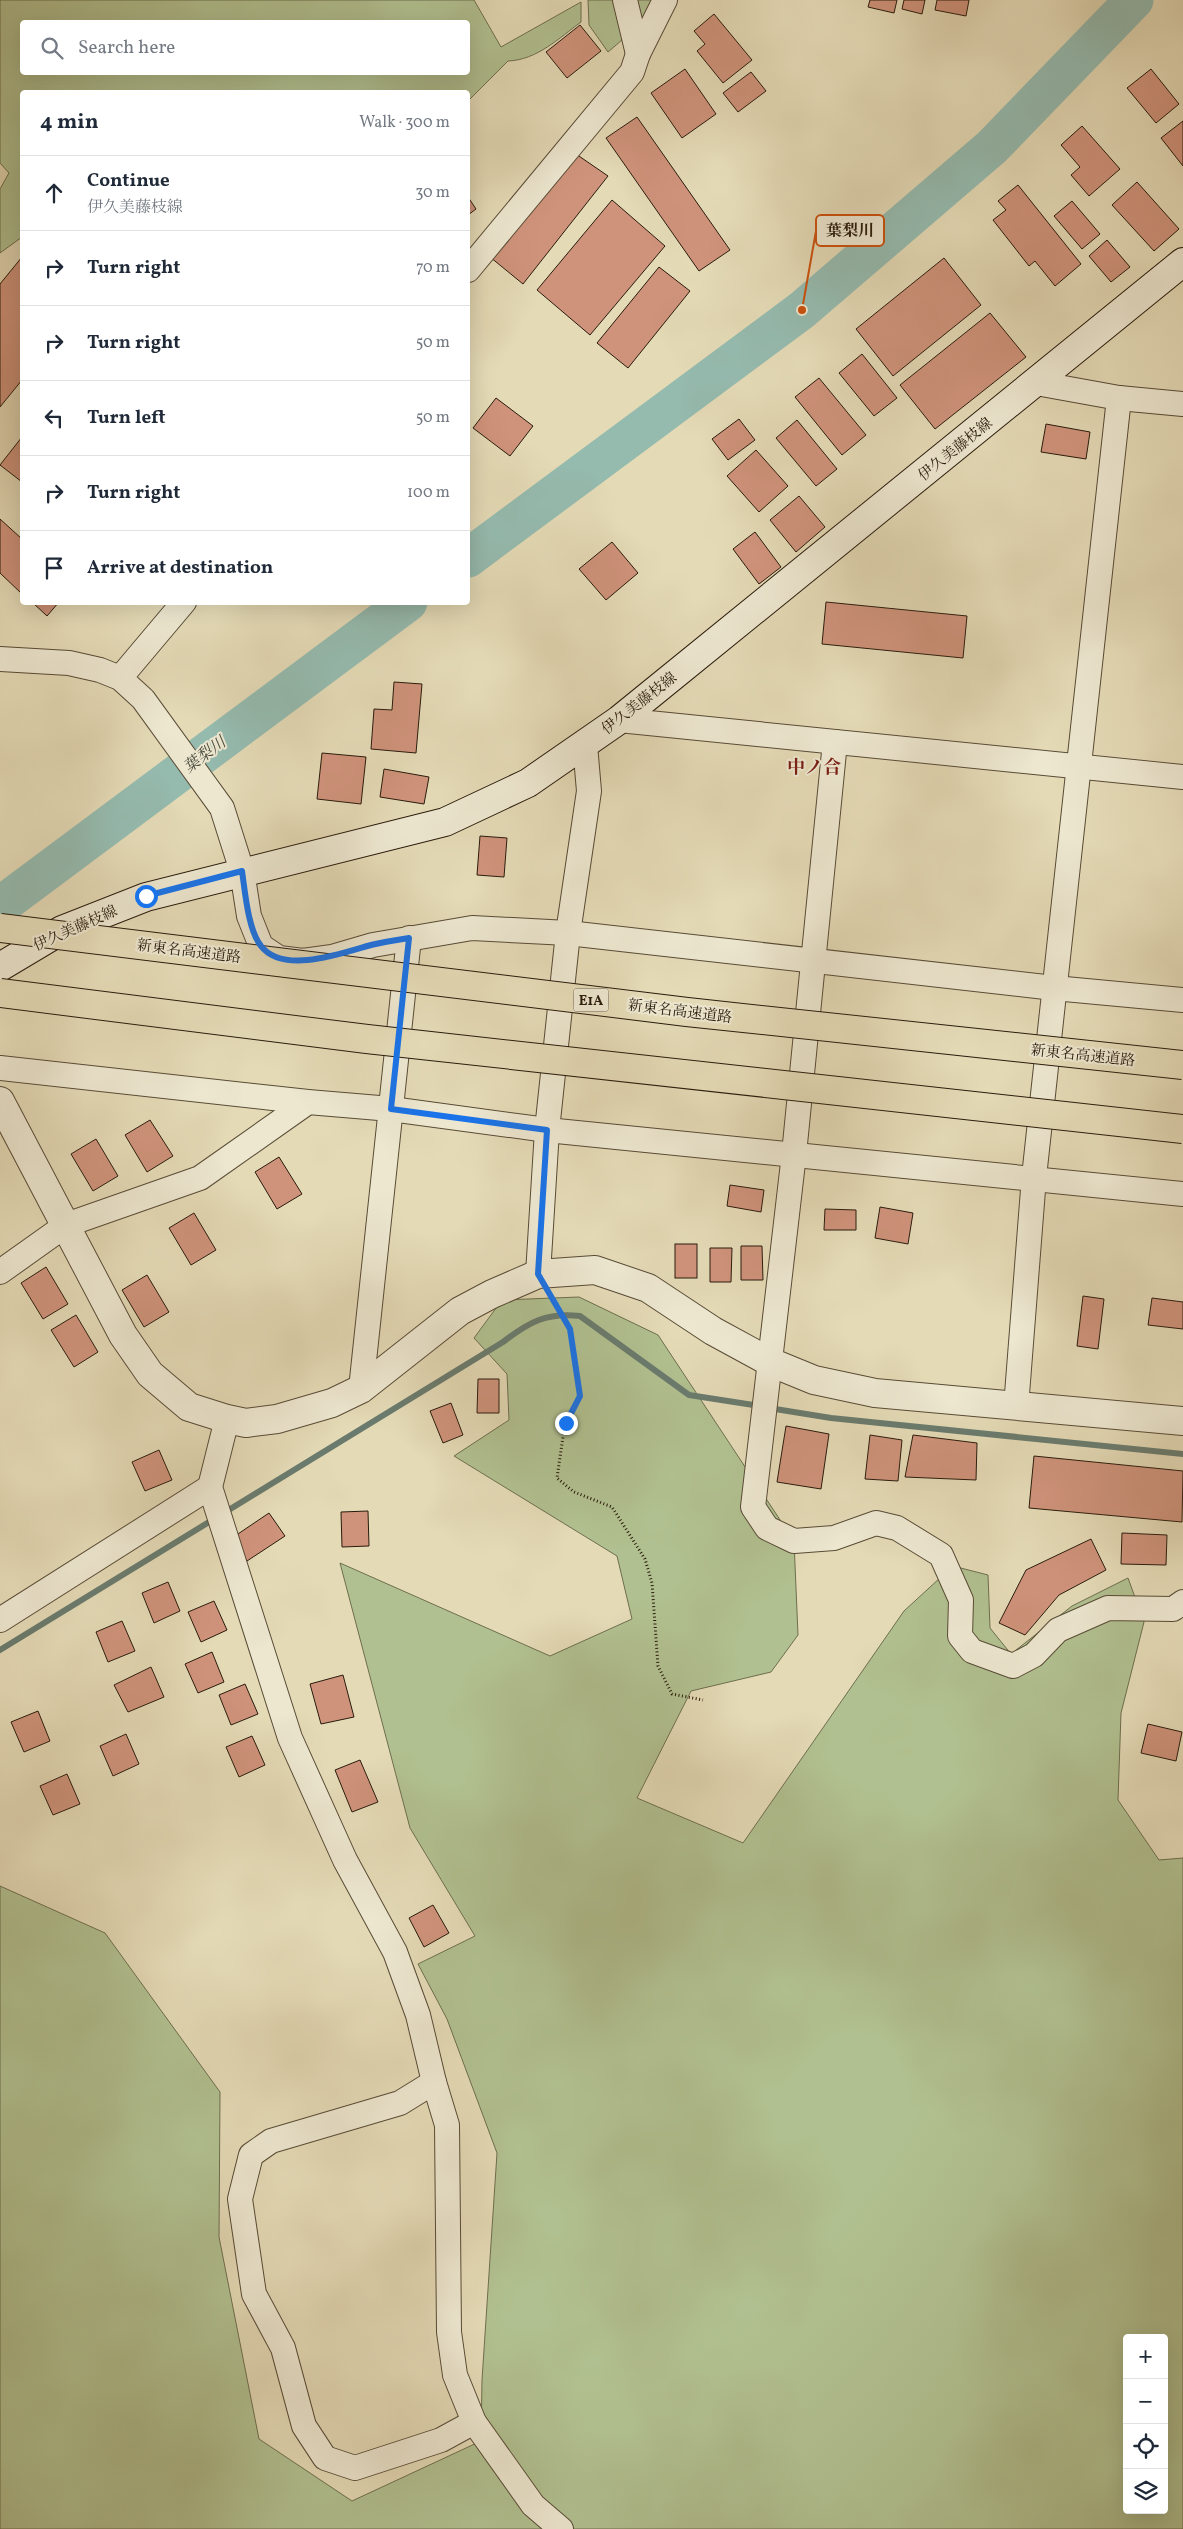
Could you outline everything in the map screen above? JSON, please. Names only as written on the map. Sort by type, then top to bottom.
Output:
[{"type":"highway","name":"新東名高速道路","points":[[0,928],[687,1012],[1183,1065]]},
{"type":"highway","points":[[0,993],[366,1039],[1183,1129]]},
{"type":"street","points":[[625,0],[638,54]]},
{"type":"street","points":[[470,268],[632,72],[638,54],[665,0]]},
{"type":"street","name":"伊久美藤枝線","points":[[0,967],[62,930],[146,896],[445,822],[528,783],[619,720],[1183,262]]},
{"type":"street","points":[[1036,383],[1119,398],[1183,404]]},
{"type":"street","points":[[1016,1407],[1034,1177],[1119,398]]},
{"type":"street","points":[[120,678],[181,605]]},
{"type":"street","points":[[0,658],[69,663],[100,670],[120,678],[143,699],[222,808],[242,871],[249,916],[261,946],[279,958],[303,961],[332,957],[373,945],[472,928],[568,933],[1054,988],[1183,1000]]},
{"type":"street","points":[[619,720],[1183,777]]},
{"type":"street","points":[[835,742],[794,1154],[753,1507],[767,1528],[794,1541],[834,1538],[876,1523],[897,1528],[942,1555],[960,1600],[960,1636],[972,1651],[1013,1666],[1034,1655],[1058,1630],[1108,1608],[1173,1609],[1183,1602]]},
{"type":"street","points":[[538,1274],[547,1130],[568,933],[589,791],[585,745]]},
{"type":"street","points":[[361,1389],[409,938]]},
{"type":"street","points":[[0,1068],[308,1102],[391,1109],[547,1130],[1034,1177],[1183,1194]]},
{"type":"street","points":[[0,1101],[123,1335],[150,1374],[188,1407],[227,1419],[246,1423],[277,1419],[332,1403],[361,1389],[460,1311],[538,1274],[595,1270],[648,1288],[713,1331],[770,1362],[814,1380],[874,1393],[1183,1421]]},
{"type":"street","points":[[0,1272],[66,1225],[200,1178],[308,1102]]},
{"type":"street","points":[[227,1419],[210,1488],[290,1738],[345,1860],[395,1952],[418,2014],[434,2082],[447,2125],[449,2332],[455,2374],[474,2422],[533,2505],[561,2529]]},
{"type":"street","points":[[0,1620],[210,1488]]},
{"type":"street","points":[[434,2082],[400,2103],[271,2141],[251,2155],[240,2200],[254,2294],[283,2348],[304,2426],[325,2458],[355,2468],[441,2440],[474,2422]]},
{"type":"path","points":[[538,1274],[570,1329],[580,1396],[566,1423],[557,1478],[574,1492],[612,1508],[645,1559],[652,1583],[658,1666],[672,1694],[703,1700]]},
{"type":"green space","points":[[0,0],[474,0],[501,47],[581,2],[581,22],[556,41],[529,57],[508,61],[470,99],[470,90],[20,90],[20,238],[0,253],[0,189],[9,173],[0,163]]},
{"type":"green space","points":[[588,0],[653,0],[637,27],[608,52],[589,25]]},
{"type":"green space","points":[[579,1297],[658,1335],[794,1541],[798,1635],[771,1672],[691,1691],[637,1798],[743,1843],[904,1611],[953,1566],[988,1575],[990,1628],[1011,1654],[1072,1606],[1128,1578],[1144,1622],[1121,1713],[1118,1800],[1159,1860],[1183,1858],[1183,2529],[0,2529],[0,1886],[105,1933],[220,2092],[219,2237],[259,2439],[352,2501],[481,2441],[482,2380],[497,2153],[447,2019],[418,1964],[475,1936],[410,1828],[340,1563],[550,1656],[632,1619],[617,1556],[454,1456],[509,1420],[507,1374],[474,1338],[502,1300]]},
{"type":"building","points":[[870,0],[897,0],[894,13],[868,7]]},
{"type":"building","points":[[904,0],[925,0],[922,14],[902,9]]},
{"type":"building","points":[[937,0],[969,0],[966,16],[935,10]]},
{"type":"building","points":[[714,14],[752,60],[723,83],[697,51],[705,44],[694,31]]},
{"type":"building","points":[[580,25],[601,51],[567,78],[546,52]]},
{"type":"building","points":[[685,69],[716,114],[682,138],[651,93]]},
{"type":"building","points":[[1151,69],[1179,104],[1156,123],[1127,88]]},
{"type":"building","points":[[751,72],[766,91],[738,112],[723,93]]},
{"type":"building","points":[[637,117],[730,250],[699,271],[606,138]]},
{"type":"building","points":[[1183,121],[1183,166],[1161,138]]},
{"type":"building","points":[[1082,126],[1120,169],[1089,196],[1071,175],[1080,167],[1061,145]]},
{"type":"building","points":[[576,154],[608,176],[523,284],[490,257]]},
{"type":"building","points":[[1137,182],[1179,229],[1154,251],[1112,205]]},
{"type":"building","points":[[1018,185],[1081,264],[1055,286],[1035,261],[1029,266],[993,220],[1006,210],[998,201]]},
{"type":"building","points":[[470,200],[476,209],[470,214]]},
{"type":"building","points":[[612,200],[665,246],[590,335],[537,290]]},
{"type":"building","points":[[1072,201],[1100,234],[1082,249],[1054,216]]},
{"type":"building","points":[[1107,240],[1130,267],[1111,282],[1089,256]]},
{"type":"building","points":[[944,258],[981,305],[893,376],[856,329]]},
{"type":"building","points":[[20,259],[20,382],[0,407],[0,284]]},
{"type":"building","points":[[659,267],[690,291],[628,368],[597,343]]},
{"type":"building","points":[[990,313],[1026,357],[935,429],[900,385]]},
{"type":"building","points":[[862,354],[897,398],[874,416],[839,373]]},
{"type":"building","points":[[819,378],[866,435],[842,455],[795,397]]},
{"type":"building","points":[[496,398],[533,426],[510,456],[473,428]]},
{"type":"building","points":[[739,419],[755,440],[728,460],[712,439]]},
{"type":"building","points":[[797,420],[837,469],[816,486],[776,438]]},
{"type":"building","points":[[1046,424],[1090,432],[1086,459],[1041,452]]},
{"type":"building","points":[[20,440],[20,480],[0,465]]},
{"type":"building","points":[[756,450],[788,486],[759,512],[727,476]]},
{"type":"building","points":[[799,496],[825,527],[796,552],[770,520]]},
{"type":"building","points":[[0,519],[20,537],[20,592],[0,573]]},
{"type":"building","points":[[755,532],[781,567],[759,584],[733,549]]},
{"type":"building","points":[[612,542],[638,573],[606,600],[579,569]]},
{"type":"building","points":[[826,602],[967,616],[963,658],[822,644]]},
{"type":"building","points":[[35,605],[56,605],[47,616]]},
{"type":"building","points":[[394,682],[422,684],[416,753],[371,749],[374,709],[392,710]]},
{"type":"building","points":[[322,753],[366,757],[361,804],[317,799]]},
{"type":"building","points":[[384,769],[429,777],[424,804],[380,797]]},
{"type":"building","points":[[480,836],[507,838],[504,877],[477,875]]},
{"type":"building","points":[[150,1120],[173,1156],[147,1172],[125,1135]]},
{"type":"building","points":[[96,1139],[118,1176],[93,1191],[71,1154]]},
{"type":"building","points":[[279,1157],[302,1194],[277,1209],[255,1172]]},
{"type":"building","points":[[730,1185],[764,1190],[761,1212],[727,1206]]},
{"type":"building","points":[[880,1207],[913,1213],[908,1244],[875,1238]]},
{"type":"building","points":[[825,1209],[856,1210],[856,1230],[824,1230]]},
{"type":"building","points":[[194,1213],[216,1250],[191,1265],[169,1228]]},
{"type":"building","points":[[675,1244],[697,1244],[697,1278],[675,1278]]},
{"type":"building","points":[[741,1246],[762,1246],[763,1280],[741,1280]]},
{"type":"building","points":[[710,1248],[732,1248],[731,1282],[710,1282]]},
{"type":"building","points":[[46,1267],[68,1304],[43,1319],[21,1283]]},
{"type":"building","points":[[147,1275],[169,1312],[144,1327],[122,1290]]},
{"type":"building","points":[[1083,1296],[1104,1299],[1098,1349],[1077,1346]]},
{"type":"building","points":[[1152,1298],[1183,1302],[1183,1329],[1148,1325]]},
{"type":"building","points":[[76,1315],[98,1352],[74,1367],[51,1330]]},
{"type":"building","points":[[478,1379],[499,1379],[499,1413],[477,1413]]},
{"type":"building","points":[[451,1403],[463,1435],[443,1443],[430,1411]]},
{"type":"building","points":[[786,1426],[829,1434],[821,1489],[777,1482]]},
{"type":"building","points":[[870,1435],[902,1440],[898,1481],[865,1479]]},
{"type":"building","points":[[913,1435],[977,1443],[976,1480],[905,1477]]},
{"type":"building","points":[[159,1450],[172,1480],[145,1491],[132,1462]]},
{"type":"building","points":[[1034,1456],[1183,1471],[1182,1522],[1029,1508]]},
{"type":"building","points":[[368,1511],[369,1546],[342,1547],[341,1512]]},
{"type":"building","points":[[269,1513],[285,1536],[247,1561],[232,1538]]},
{"type":"building","points":[[1122,1533],[1167,1535],[1166,1565],[1121,1564]]},
{"type":"building","points":[[1091,1539],[1106,1570],[1059,1595],[1025,1635],[999,1623],[1026,1570]]},
{"type":"building","points":[[168,1582],[180,1611],[154,1623],[142,1593]]},
{"type":"building","points":[[214,1601],[227,1630],[201,1642],[188,1612]]},
{"type":"building","points":[[122,1621],[135,1651],[108,1662],[96,1632]]},
{"type":"building","points":[[212,1652],[224,1682],[198,1693],[185,1664]]},
{"type":"building","points":[[151,1667],[164,1697],[128,1712],[114,1685]]},
{"type":"building","points":[[343,1675],[354,1717],[321,1724],[310,1684]]},
{"type":"building","points":[[245,1684],[258,1714],[231,1725],[219,1695]]},
{"type":"building","points":[[38,1711],[50,1741],[24,1752],[11,1722]]},
{"type":"building","points":[[1148,1724],[1182,1732],[1176,1761],[1141,1753]]},
{"type":"building","points":[[126,1734],[139,1764],[113,1776],[100,1746]]},
{"type":"building","points":[[252,1736],[265,1765],[239,1777],[226,1747]]},
{"type":"building","points":[[360,1760],[378,1802],[352,1812],[335,1770]]},
{"type":"building","points":[[67,1774],[80,1804],[53,1815],[40,1786]]},
{"type":"building","points":[[433,1905],[449,1933],[424,1947],[409,1918]]},
{"type":"waterway","name":"葉梨川","points":[[470,557],[802,310],[992,147],[1134,0]]},
{"type":"waterway","name":"葉梨川","points":[[0,906],[404,605]]},
{"type":"waterway","points":[[0,1650],[503,1342],[521,1329],[548,1317],[580,1316],[689,1395],[760,1406]]},
{"type":"waterway","points":[[769,1408],[831,1418],[1183,1454]]},
{"type":"place","name":"葉梨川","points":[[802,310]]},
{"type":"district","name":"中ノ合","points":[[814,767]]},
{"type":"route","points":[[146,896],[242,871],[249,916],[261,946],[279,958],[303,961],[332,957],[373,945],[409,938],[391,1109],[547,1130],[538,1274],[570,1329],[580,1396],[566,1423]]}]
